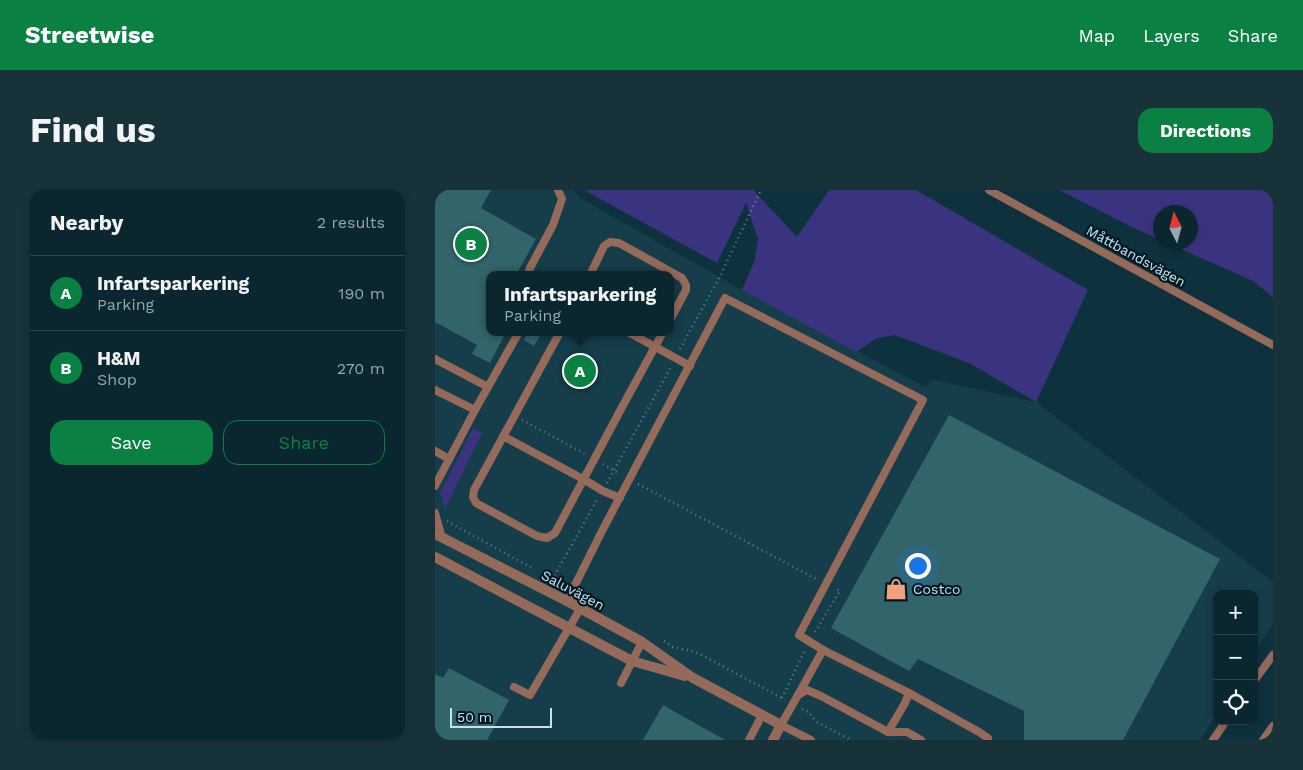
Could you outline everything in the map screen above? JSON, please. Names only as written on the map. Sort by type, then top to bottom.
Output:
[{"type":"street","name":"Saluvägen","points":[[438,536],[567,601],[642,642],[693,678],[781,725]]},
{"type":"street","name":"Saluvägen","points":[[435,557],[632,661],[693,678]]},
{"type":"street","points":[[773,740],[781,725]]},
{"type":"lane","points":[[529,271],[553,225],[562,200],[558,190]]},
{"type":"lane","name":"Måttbandsvägen","points":[[989,190],[1272,344]]},
{"type":"lane","points":[[592,271],[604,246],[610,242],[619,243],[669,271]]},
{"type":"lane","points":[[674,274],[682,278],[686,284],[686,290],[674,312]]},
{"type":"lane","points":[[567,601],[725,298],[923,400],[799,635],[823,650],[909,693],[979,732],[989,740]]},
{"type":"lane","points":[[435,486],[517,336]]},
{"type":"lane","points":[[558,336],[474,490],[473,497],[476,504],[537,536],[547,538],[555,533],[661,336]]},
{"type":"lane","points":[[635,336],[690,366]]},
{"type":"lane","points":[[435,359],[488,387]]},
{"type":"lane","points":[[435,390],[475,410]]},
{"type":"lane","points":[[503,436],[603,491],[620,498]]},
{"type":"lane","points":[[435,451],[449,459]]},
{"type":"lane","points":[[435,513],[438,536]]},
{"type":"lane","points":[[513,687],[530,695],[580,609]]},
{"type":"lane","points":[[621,683],[642,642]]},
{"type":"lane","points":[[811,740],[781,725],[823,650]]},
{"type":"lane","points":[[1255,680],[1273,655]]},
{"type":"lane","points":[[798,695],[807,690],[888,732],[907,732],[921,740]]},
{"type":"lane","points":[[888,732],[909,693]]},
{"type":"lane","points":[[749,740],[763,715]]},
{"type":"lane","points":[[1213,740],[1223,725]]},
{"type":"lane","points":[[1263,740],[1273,726]]},
{"type":"path","points":[[552,580],[603,491],[720,276],[761,190]]},
{"type":"path","points":[[514,416],[840,591],[809,642],[783,698]]},
{"type":"path","points":[[673,646],[696,652],[808,712],[817,722],[851,740]]},
{"type":"shaded area","points":[[435,190],[573,190],[580,198],[742,290],[925,387],[933,380],[1036,402],[1273,582],[1273,623],[1258,647],[1258,590],[1213,590],[1213,720],[1200,740],[435,740]]},
{"type":"shaded area","points":[[584,190],[755,190],[797,237],[829,190],[916,190],[1088,290],[1036,402],[969,363],[895,335],[877,338],[856,352],[742,290],[755,260],[758,239],[746,203],[717,263]]},
{"type":"shaded area","points":[[1059,190],[1273,190],[1273,297],[1253,281],[1183,250],[1198,250],[1198,205],[1153,205],[1153,237]]},
{"type":"shaded area","points":[[473,428],[482,433],[445,509],[440,493]]},
{"type":"building","points":[[435,190],[491,190],[481,208],[536,239],[518,271],[486,271],[486,336],[504,336],[490,363],[472,354],[477,345],[435,322]]},
{"type":"building","points":[[526,336],[540,336],[534,346],[524,340]]},
{"type":"building","points":[[949,415],[1220,559],[1123,740],[1024,740],[1024,711],[918,659],[909,671],[831,628]]},
{"type":"building","points":[[449,668],[509,700],[487,740],[435,740],[435,674],[443,678]]},
{"type":"building","points":[[663,705],[725,740],[643,740]]},
{"type":"place","name":"H&M","points":[[471,244]]},
{"type":"place","name":"Infartsparkering","points":[[580,371]]},
{"type":"place","name":"Costco","points":[[896,589]]}]
